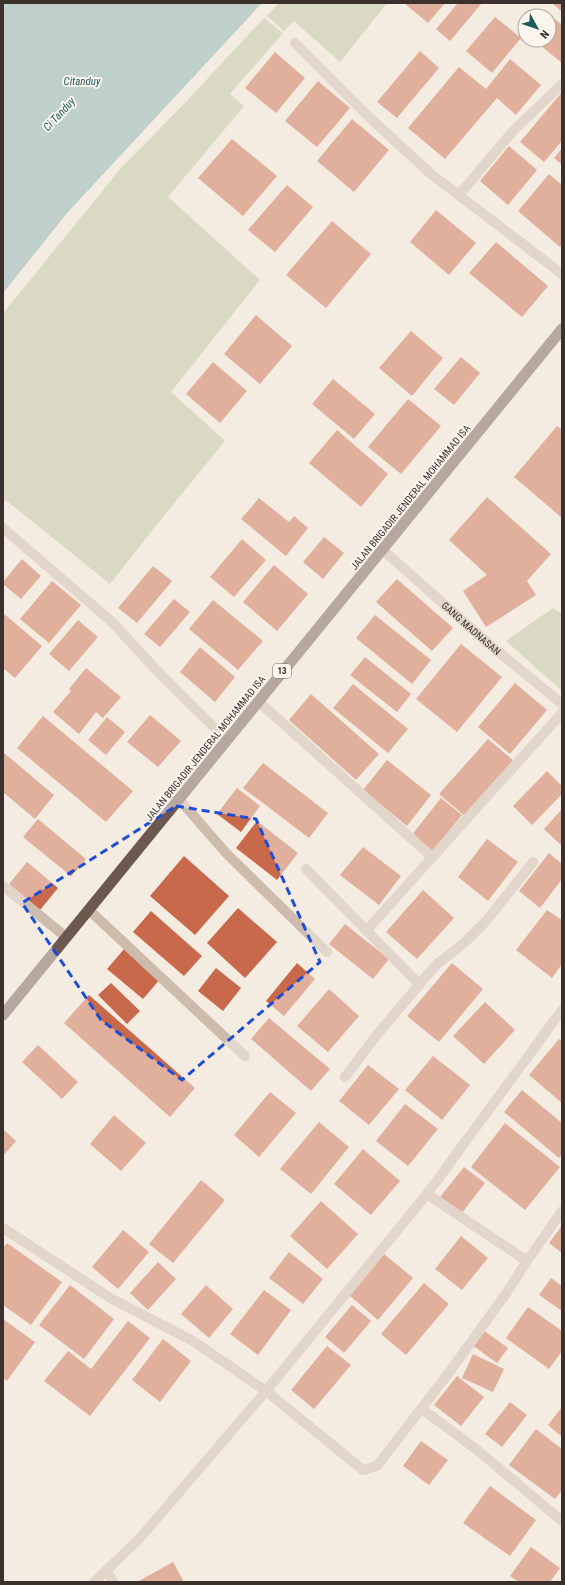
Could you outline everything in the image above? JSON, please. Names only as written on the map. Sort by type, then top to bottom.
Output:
[{"type":"highway","name":"JALAN BRIGADIR JENDERAL MOHAMMAD ISA","points":[[3,1015],[562,329]]},
{"type":"street","points":[[294,42],[369,117],[431,174],[562,274]]},
{"type":"street","points":[[459,196],[513,131],[562,84]]},
{"type":"street","points":[[3,528],[112,622],[161,675],[227,740]]},
{"type":"street","name":"GANG MADNASAN","points":[[383,550],[489,644],[562,704]]},
{"type":"street","points":[[258,701],[432,857]]},
{"type":"street","points":[[366,930],[562,713]]},
{"type":"street","points":[[179,799],[226,853],[328,952]]},
{"type":"street","points":[[345,1077],[376,1036],[419,984],[435,966],[464,943],[487,920],[533,862]]},
{"type":"street","points":[[306,869],[419,984]]},
{"type":"street","points":[[3,886],[66,937]]},
{"type":"street","points":[[89,910],[245,1056]]},
{"type":"street","points":[[94,1582],[140,1538],[266,1391],[427,1194],[562,1010]]},
{"type":"street","points":[[427,1194],[527,1261]]},
{"type":"street","points":[[3,1228],[112,1299],[194,1341],[266,1391],[363,1470],[377,1466],[422,1410],[508,1292],[527,1261],[562,1211]]},
{"type":"street","points":[[422,1410],[476,1450],[562,1521]]},
{"type":"street","points":[[107,1570],[113,1582]]},
{"type":"highlighted area","points":[[176,806],[256,819],[320,962],[182,1080],[101,1020],[22,903]]},
{"type":"green space","points":[[279,3],[387,3],[340,62],[294,21],[284,31],[267,16]]},
{"type":"green space","points":[[264,18],[283,33],[230,94],[244,106],[168,197],[260,280],[171,392],[225,441],[110,584],[7,501],[3,501],[3,315],[121,168],[183,105]]},
{"type":"green space","points":[[553,608],[562,614],[562,691],[506,641]]},
{"type":"water","name":"Citanduy","points":[[3,3],[262,3],[68,212],[3,293]]},
{"type":"building","points":[[404,3],[445,3],[428,23]]},
{"type":"building","points":[[458,3],[482,3],[450,41],[436,29]]},
{"type":"building","points":[[552,3],[562,3],[562,12]]},
{"type":"building","points":[[495,17],[517,35],[517,43],[492,73],[466,51]]},
{"type":"building","points":[[557,21],[562,25],[562,63],[544,48],[557,48]]},
{"type":"building","points":[[420,51],[439,68],[397,118],[377,102]]},
{"type":"building","points":[[275,52],[305,78],[276,113],[245,88]]},
{"type":"building","points":[[510,59],[541,85],[516,115],[497,98],[445,159],[408,128],[459,67],[486,89]]},
{"type":"building","points":[[318,81],[350,108],[317,147],[285,121]]},
{"type":"building","points":[[562,92],[562,141],[544,162],[520,142]]},
{"type":"building","points":[[352,119],[389,150],[354,192],[317,161]]},
{"type":"building","points":[[232,139],[277,176],[243,216],[198,178]]},
{"type":"building","points":[[509,146],[537,170],[508,205],[480,181]]},
{"type":"building","points":[[562,148],[562,165],[554,158]]},
{"type":"building","points":[[549,174],[562,185],[562,245],[560,247],[518,211]]},
{"type":"building","points":[[287,185],[313,207],[275,252],[248,230]]},
{"type":"building","points":[[436,210],[476,243],[449,275],[410,242]]},
{"type":"building","points":[[332,221],[371,254],[326,308],[286,275]]},
{"type":"building","points":[[496,242],[548,286],[522,317],[469,273]]},
{"type":"building","points":[[256,315],[292,346],[260,384],[224,354]]},
{"type":"building","points":[[411,331],[443,358],[412,396],[379,368]]},
{"type":"building","points":[[461,357],[480,373],[454,405],[434,389]]},
{"type":"building","points":[[213,362],[247,391],[220,423],[186,394]]},
{"type":"building","points":[[333,379],[375,414],[354,439],[312,404]]},
{"type":"building","points":[[408,399],[441,426],[401,474],[368,447]]},
{"type":"building","points":[[557,426],[562,430],[562,518],[514,477]]},
{"type":"building","points":[[337,430],[388,474],[361,507],[309,463]]},
{"type":"building","points":[[487,497],[551,554],[527,581],[536,595],[486,627],[463,591],[487,575],[449,540]]},
{"type":"building","points":[[259,498],[289,522],[294,516],[308,528],[286,556],[241,519]]},
{"type":"building","points":[[324,537],[344,553],[323,579],[303,562]]},
{"type":"building","points":[[242,539],[266,560],[234,597],[210,577]]},
{"type":"building","points":[[22,559],[41,576],[21,599],[3,584],[3,582]]},
{"type":"building","points":[[274,565],[308,594],[277,631],[243,602]]},
{"type":"building","points":[[153,566],[172,581],[137,623],[118,608]]},
{"type":"building","points":[[397,579],[453,628],[432,651],[376,602]]},
{"type":"building","points":[[52,581],[81,605],[49,643],[20,619]]},
{"type":"building","points":[[174,599],[190,612],[160,647],[144,634]]},
{"type":"building","points":[[213,600],[263,641],[238,670],[189,629]]},
{"type":"building","points":[[3,613],[42,646],[15,678],[3,668]]},
{"type":"building","points":[[375,615],[431,660],[412,684],[356,638]]},
{"type":"building","points":[[78,620],[98,637],[69,671],[49,654]]},
{"type":"building","points":[[461,644],[502,677],[457,732],[416,699]]},
{"type":"building","points":[[200,647],[235,677],[215,702],[180,672]]},
{"type":"building","points":[[365,657],[411,694],[397,712],[350,675]]},
{"type":"building","points":[[86,668],[121,697],[103,718],[96,712],[79,734],[53,712],[71,691],[69,689]]},
{"type":"building","points":[[515,683],[547,710],[510,754],[478,727]]},
{"type":"building","points":[[353,684],[408,729],[388,753],[333,708]]},
{"type":"building","points":[[311,694],[379,754],[356,780],[289,720]]},
{"type":"building","points":[[150,715],[181,741],[158,767],[127,742]]},
{"type":"building","points":[[43,716],[133,791],[106,822],[17,748]]},
{"type":"building","points":[[107,717],[125,732],[106,755],[88,740]]},
{"type":"building","points":[[488,739],[514,761],[466,817],[439,794]]},
{"type":"building","points":[[3,752],[54,795],[35,819],[3,792]]},
{"type":"building","points":[[387,760],[431,795],[407,826],[363,790]]},
{"type":"building","points":[[263,763],[328,813],[309,838],[243,788]]},
{"type":"building","points":[[547,771],[562,786],[562,794],[532,825],[513,806]]},
{"type":"building","points":[[237,788],[260,806],[241,832],[217,814]]},
{"type":"building","points":[[441,798],[462,815],[432,852],[411,836]]},
{"type":"building","points":[[562,809],[562,846],[544,829]]},
{"type":"building","points":[[38,819],[86,859],[71,876],[23,837]]},
{"type":"building","points":[[257,821],[298,853],[277,880],[236,848]]},
{"type":"building","points":[[487,839],[518,862],[488,901],[458,877]]},
{"type":"building","points":[[363,847],[401,876],[379,905],[340,875]]},
{"type":"building","points":[[549,853],[562,864],[562,879],[540,908],[519,891]]},
{"type":"building","points":[[184,856],[229,896],[195,935],[150,896]]},
{"type":"building","points":[[27,862],[58,888],[40,910],[9,884]]},
{"type":"building","points":[[423,890],[454,918],[417,959],[386,932]]},
{"type":"building","points":[[238,908],[277,942],[245,978],[207,943]]},
{"type":"building","points":[[547,910],[562,920],[562,964],[552,978],[516,950]]},
{"type":"building","points":[[151,911],[202,956],[184,976],[133,932]]},
{"type":"building","points":[[345,924],[389,959],[373,979],[329,944]]},
{"type":"building","points":[[125,948],[161,978],[143,999],[107,969]]},
{"type":"building","points":[[297,963],[315,979],[284,1016],[266,1001]]},
{"type":"building","points":[[452,963],[483,989],[439,1042],[407,1016]]},
{"type":"building","points":[[216,968],[241,988],[223,1011],[198,991]]},
{"type":"building","points":[[111,983],[140,1011],[127,1024],[98,995]]},
{"type":"building","points":[[329,989],[359,1016],[328,1052],[297,1026]]},
{"type":"building","points":[[89,995],[195,1088],[170,1117],[64,1023]]},
{"type":"building","points":[[485,1002],[515,1030],[484,1064],[453,1036]]},
{"type":"building","points":[[269,1018],[330,1069],[311,1091],[251,1039]]},
{"type":"building","points":[[559,1039],[562,1041],[562,1103],[529,1075]]},
{"type":"building","points":[[38,1045],[78,1082],[62,1099],[22,1062]]},
{"type":"building","points":[[433,1056],[470,1085],[442,1120],[405,1090]]},
{"type":"building","points":[[368,1065],[399,1089],[369,1125],[339,1101]]},
{"type":"building","points":[[522,1090],[562,1123],[562,1154],[559,1158],[504,1112]]},
{"type":"building","points":[[270,1092],[296,1113],[259,1157],[234,1135]]},
{"type":"building","points":[[405,1104],[438,1129],[408,1166],[376,1141]]},
{"type":"building","points":[[114,1115],[146,1143],[121,1171],[90,1144]]},
{"type":"building","points":[[319,1122],[349,1147],[311,1194],[280,1169]]},
{"type":"building","points":[[505,1123],[560,1167],[525,1210],[471,1167]]},
{"type":"building","points":[[3,1129],[16,1141],[3,1156]]},
{"type":"building","points":[[363,1149],[400,1181],[371,1215],[334,1184]]},
{"type":"building","points":[[464,1167],[485,1183],[461,1214],[440,1197]]},
{"type":"building","points":[[201,1180],[225,1200],[173,1263],[149,1244]]},
{"type":"building","points":[[321,1201],[358,1234],[327,1269],[290,1236]]},
{"type":"building","points":[[561,1227],[562,1228],[562,1253],[549,1243]]},
{"type":"building","points":[[123,1230],[149,1252],[118,1289],[92,1267]]},
{"type":"building","points":[[461,1236],[488,1258],[462,1290],[435,1269]]},
{"type":"building","points":[[7,1243],[62,1282],[31,1325],[3,1305],[3,1248]]},
{"type":"building","points":[[289,1252],[323,1279],[303,1304],[269,1278]]},
{"type":"building","points":[[383,1253],[413,1278],[378,1320],[349,1295]]},
{"type":"building","points":[[158,1262],[176,1279],[148,1310],[130,1293]]},
{"type":"building","points":[[551,1278],[562,1286],[562,1311],[539,1295]]},
{"type":"building","points":[[424,1283],[449,1304],[406,1355],[381,1334]]},
{"type":"building","points":[[70,1285],[114,1319],[84,1359],[39,1325]]},
{"type":"building","points":[[206,1285],[233,1309],[209,1338],[181,1314]]},
{"type":"building","points":[[264,1290],[291,1310],[258,1355],[230,1334]]},
{"type":"building","points":[[352,1305],[371,1321],[344,1353],[325,1337]]},
{"type":"building","points":[[528,1307],[562,1331],[562,1351],[549,1369],[506,1338]]},
{"type":"building","points":[[3,1319],[35,1342],[7,1381],[3,1378]]},
{"type":"building","points":[[128,1321],[150,1338],[90,1416],[44,1381],[68,1351],[91,1369]]},
{"type":"building","points":[[483,1330],[508,1348],[497,1363],[472,1345]]},
{"type":"building","points":[[163,1339],[191,1361],[160,1402],[132,1380]]},
{"type":"building","points":[[327,1346],[351,1365],[314,1409],[291,1390]]},
{"type":"building","points":[[473,1354],[504,1369],[493,1392],[462,1378]]},
{"type":"building","points":[[457,1376],[484,1397],[461,1426],[434,1405]]},
{"type":"building","points":[[510,1402],[527,1415],[502,1447],[485,1434]]},
{"type":"building","points":[[562,1407],[562,1437],[548,1425]]},
{"type":"building","points":[[536,1429],[562,1449],[562,1490],[555,1499],[509,1465]]},
{"type":"building","points":[[421,1441],[448,1460],[429,1485],[403,1466]]},
{"type":"building","points":[[490,1486],[536,1520],[510,1556],[463,1523]]},
{"type":"building","points":[[531,1547],[560,1568],[550,1582],[519,1582],[510,1576]]},
{"type":"building","points":[[173,1562],[184,1582],[137,1582]]},
{"type":"water label","name":"Ci Tanduy","points":[[59,114]]}]
